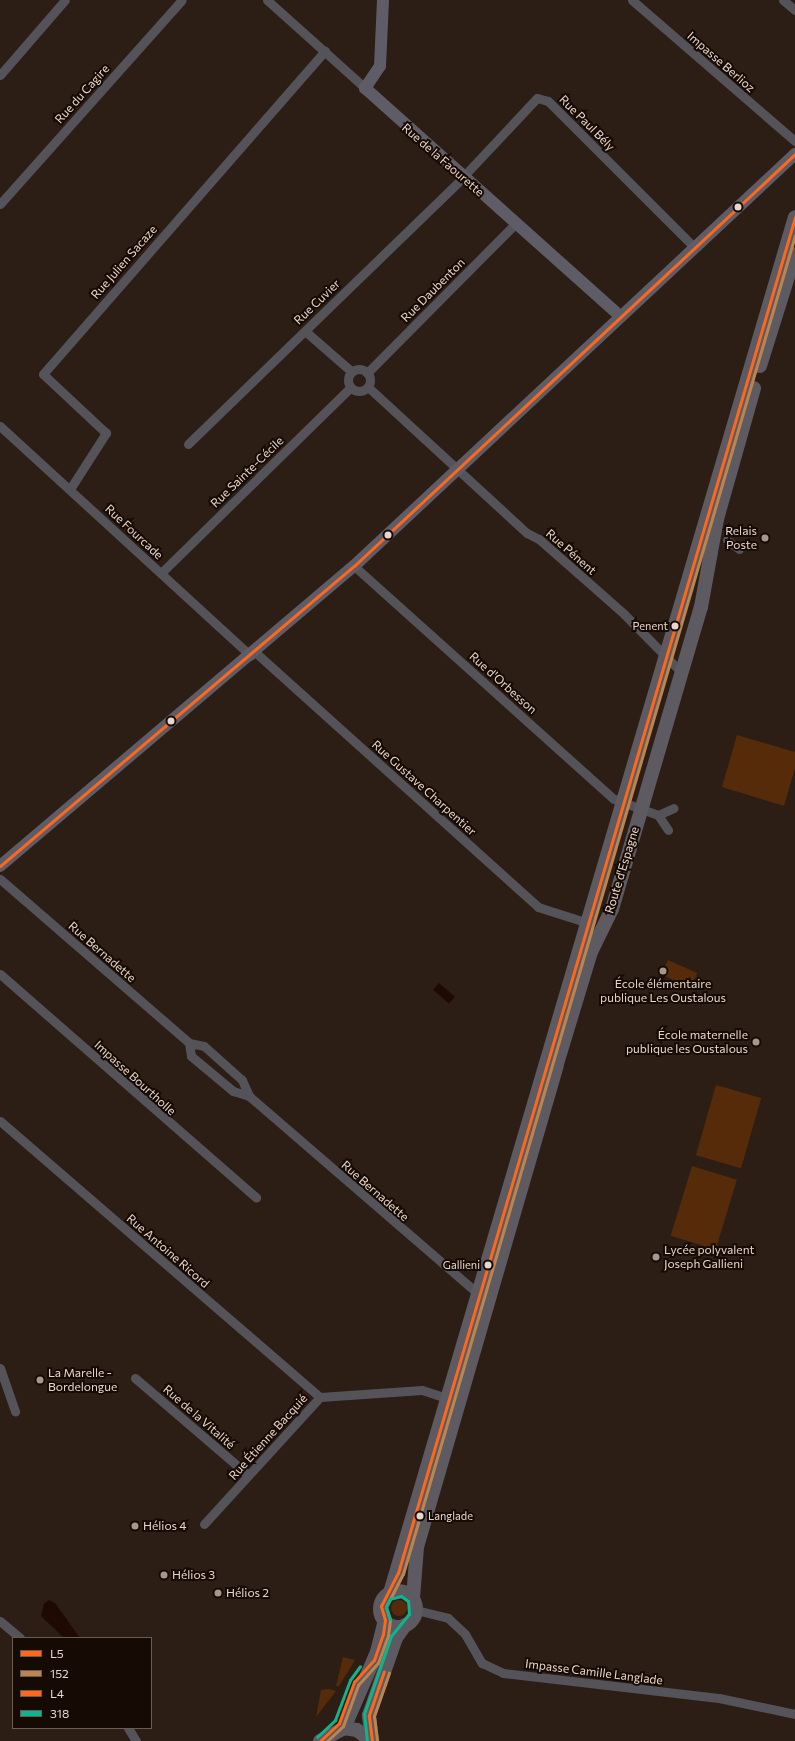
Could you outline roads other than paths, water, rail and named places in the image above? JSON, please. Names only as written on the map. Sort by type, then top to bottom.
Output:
[{"type":"main road","points":[[365,88],[380,66],[383,0]]},
{"type":"main road","name":"Rue de la Faourette","points":[[365,88],[462,177],[621,317]]},
{"type":"main road","points":[[0,866],[253,654],[354,566],[795,154]]},
{"type":"main road","name":"Route d'Espagne","points":[[482,1297],[591,952],[612,909],[682,673],[701,607],[717,519],[792,250],[794,224]]},
{"type":"main road","name":"Route d'Espagne","points":[[414,1604],[417,1547],[453,1400],[665,656],[792,250]]},
{"type":"main road","name":"Route d'Espagne","points":[[390,1593],[453,1400]]},
{"type":"main road","points":[[344,1728],[377,1652],[385,1620],[381,1606],[390,1593],[402,1591],[414,1604],[405,1625],[396,1638],[369,1715],[372,1741]]},
{"type":"main road","points":[[385,1620],[394,1626],[405,1625]]},
{"type":"main road","points":[[320,1741],[330,1732],[344,1728],[357,1730],[372,1741]]},
{"type":"street","points":[[0,75],[65,0]]},
{"type":"street","name":"Rue du Cagire","points":[[0,204],[182,0]]},
{"type":"street","name":"Rue de la Faourette","points":[[267,0],[365,88]]},
{"type":"street","name":"Impasse Berlioz","points":[[632,0],[795,141]]},
{"type":"street","points":[[784,0],[795,10]]},
{"type":"street","name":"Rue Julien Sacaze","points":[[70,489],[106,433],[42,374],[325,51]]},
{"type":"street","name":"Rue Paul Bély","points":[[462,177],[531,102],[542,98],[694,247]]},
{"type":"street","name":"Rue Cuvier","points":[[188,444],[462,177]]},
{"type":"street","name":"Rue Daubenton","points":[[367,373],[515,224]]},
{"type":"street","points":[[305,331],[352,372],[367,373],[368,387],[359,392],[350,388],[348,379],[352,372]]},
{"type":"street","name":"Rue Pénent","points":[[368,387],[665,656]]},
{"type":"street","name":"Rue Sainte-Cécile","points":[[161,573],[350,388]]},
{"type":"street","name":"Rue Fourcade","points":[[0,426],[161,573],[253,654]]},
{"type":"street","points":[[727,540],[739,549]]},
{"type":"street","name":"Rue d'Orbesson","points":[[354,566],[614,799],[641,810]]},
{"type":"street","name":"Rue Gustave Charpentier","points":[[253,654],[538,907],[588,923]]},
{"type":"street","points":[[665,656],[682,673]]},
{"type":"street","points":[[668,830],[658,815],[674,808]]},
{"type":"street","name":"Route d'Espagne","points":[[641,810],[658,815]]},
{"type":"street","name":"Rue Bernadette","points":[[0,879],[189,1043],[204,1046],[215,1055],[242,1080],[249,1096]]},
{"type":"street","name":"Impasse Bourtholle","points":[[0,974],[256,1197]]},
{"type":"street","name":"Rue Bernadette","points":[[189,1043],[191,1056],[233,1091],[249,1096],[482,1297]]},
{"type":"street","name":"Rue Antoine Ricord","points":[[0,1121],[320,1397]]},
{"type":"street","points":[[0,1368],[15,1410]]},
{"type":"street","name":"Rue de la Vitalité","points":[[135,1378],[248,1475]]},
{"type":"street","name":"Rue Étienne Bacquié","points":[[204,1524],[320,1397],[422,1390],[453,1400]]},
{"type":"street","name":"Impasse Camille Langlade","points":[[414,1604],[448,1618],[465,1634],[482,1663],[503,1673],[719,1698],[795,1714]]},
{"type":"street","points":[[0,1622],[19,1637]]},
{"type":"street","points":[[129,1729],[136,1741]]},
{"type":"place","name":"Relais Poste","points":[[765,538]]},
{"type":"place","name":"Penent","points":[[675,626]]},
{"type":"place","name":"École élémentaire publique Les Oustalous","points":[[663,971]]},
{"type":"place","name":"École maternelle publique les Oustalous","points":[[756,1042]]},
{"type":"place","name":"Lycée polyvalent Joseph Gallieni","points":[[656,1257]]},
{"type":"place","name":"Gallieni","points":[[488,1265]]},
{"type":"place","name":"La Marelle - Bordelongue","points":[[40,1380]]},
{"type":"place","name":"Langlade","points":[[420,1516]]},
{"type":"place","name":"Hélios 4","points":[[135,1526]]},
{"type":"place","name":"Hélios 3","points":[[164,1575]]},
{"type":"place","name":"Hélios 2","points":[[218,1593]]}]
